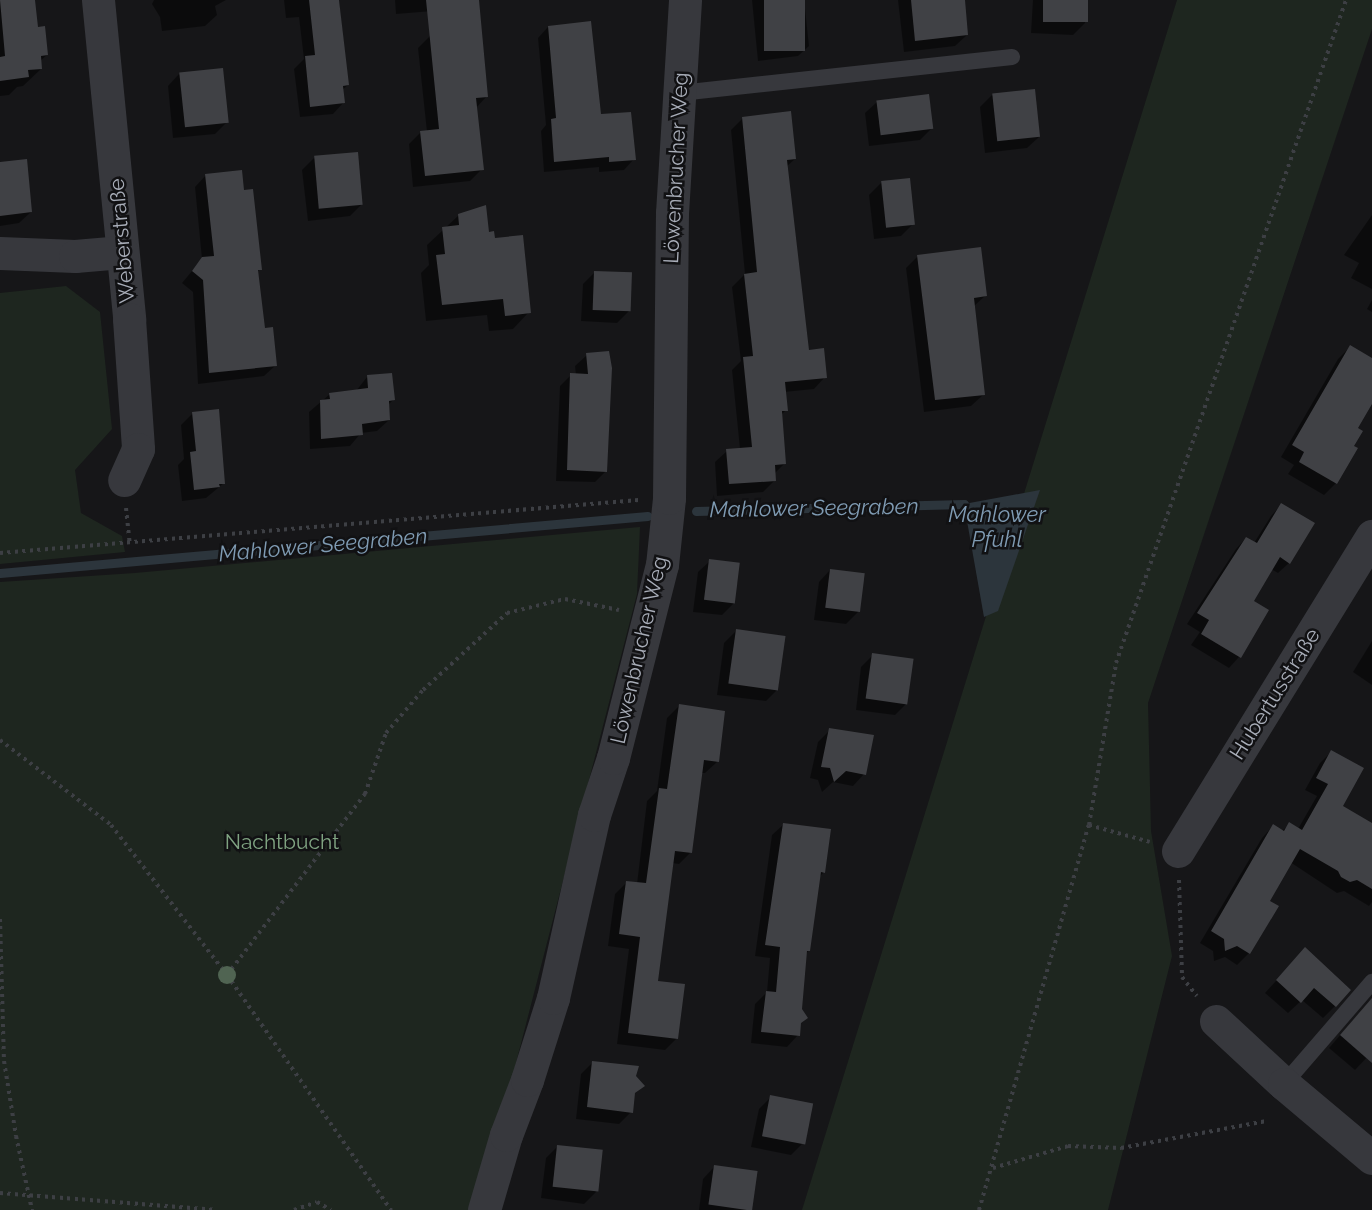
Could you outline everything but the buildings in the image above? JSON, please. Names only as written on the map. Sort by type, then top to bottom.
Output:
[{"type":"street","name":"Weberstraße","points":[[98,0],[123,252],[138,449],[124,480]]},
{"type":"street","name":"Löwenbrucher Weg","points":[[484,1210],[506,1135],[527,1080],[551,1005],[594,815],[613,758],[662,565],[669,498],[668,349],[672,213],[685,0]]},
{"type":"street","points":[[0,254],[75,256],[123,252]]},
{"type":"street","name":"Hubertusstraße","points":[[1178,851],[1372,537]]},
{"type":"street","points":[[1216,1021],[1284,1084],[1372,1158]]},
{"type":"lane","points":[[680,93],[1012,57]]},
{"type":"lane","points":[[1284,1084],[1372,982]]},
{"type":"path","points":[[979,1210],[993,1169],[1089,825],[1116,663],[1346,0]]},
{"type":"path","points":[[0,554],[643,500]]},
{"type":"path","points":[[227,975],[365,794],[386,733],[423,690],[507,613],[565,599],[650,617]]},
{"type":"path","points":[[0,740],[111,825],[227,975],[392,1210]]},
{"type":"path","points":[[1089,825],[1178,851],[1182,977],[1216,1021]]},
{"type":"path","points":[[0,919],[4,1061],[16,1136],[32,1210]]},
{"type":"path","points":[[993,1169],[1068,1146],[1121,1148],[1267,1121]]},
{"type":"path","points":[[0,1193],[214,1210]]},
{"type":"path","points":[[294,1210],[317,1202],[331,1210]]},
{"type":"green space","points":[[1177,0],[1372,0],[1372,29],[1148,703],[1151,831],[1172,956],[1108,1210],[802,1210]]},
{"type":"green space","points":[[66,286],[100,312],[112,429],[75,470],[81,513],[122,536],[125,552],[0,564],[0,293]]},
{"type":"green space","name":"Nachtbucht","points":[[640,527],[637,594],[478,1210],[0,1210],[0,582],[135,573]]},
{"type":"water","name":"Mahlower Pfuhl","points":[[1040,490],[998,611],[984,617],[964,504]]},
{"type":"waterway","name":"Mahlower Seegraben","points":[[696,511],[964,504],[968,515]]},
{"type":"waterway","name":"Mahlower Seegraben","points":[[0,573],[647,516]]}]
